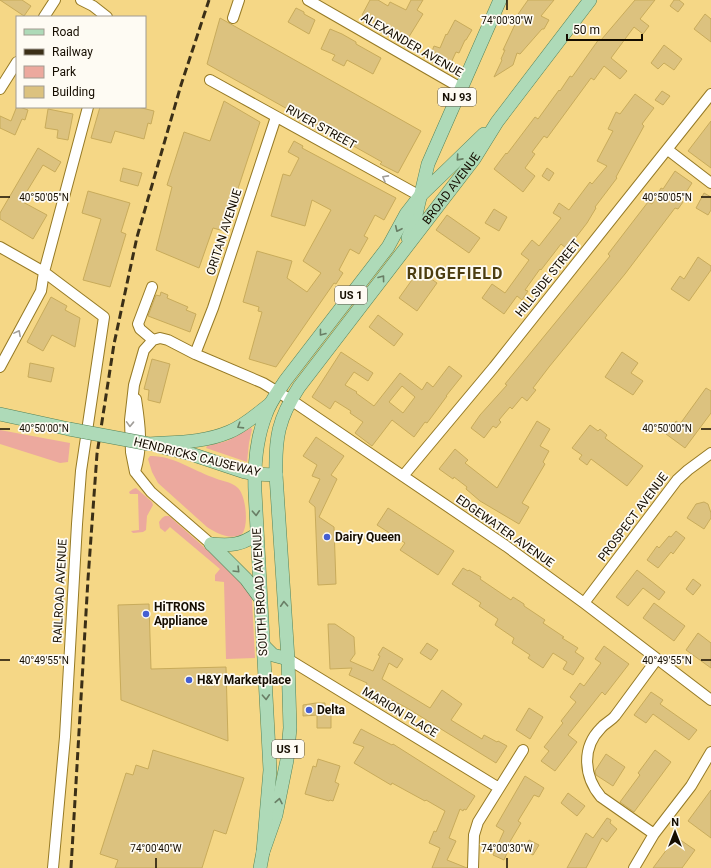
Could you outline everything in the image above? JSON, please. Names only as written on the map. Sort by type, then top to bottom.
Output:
[{"type":"main road","name":"NJ 93","points":[[420,196],[428,164],[500,0]]},
{"type":"main road","name":"BROAD AVENUE","points":[[402,252],[474,159],[497,122],[590,0]]},
{"type":"main road","name":"BROAD AVENUE","points":[[420,196],[464,152],[497,122]]},
{"type":"main road","points":[[402,252],[414,223],[420,196]]},
{"type":"main road","name":"SOUTH BROAD AVENUE","points":[[263,852],[270,770],[254,474],[259,435],[265,415],[274,398],[289,376],[388,247],[406,214],[420,196]]},
{"type":"main road","name":"SOUTH BROAD AVENUE","points":[[263,852],[276,814],[287,760],[290,728],[288,659],[276,475],[276,448],[279,426],[299,387],[402,252]]},
{"type":"main road","points":[[149,444],[202,440],[230,432],[250,420],[274,398]]},
{"type":"main road","name":"HENDRICKS CAUSEWAY","points":[[0,414],[149,444],[191,454],[254,474],[276,475]]},
{"type":"main road","points":[[211,544],[240,544],[257,534]]},
{"type":"main road","points":[[211,544],[246,579],[260,598]]},
{"type":"main road","points":[[263,644],[273,655],[288,659]]},
{"type":"main road","name":"US 1","points":[[260,868],[263,852]]},
{"type":"street","points":[[45,16],[55,0]]},
{"type":"street","points":[[81,0],[93,6],[106,16]]},
{"type":"street","points":[[234,18],[239,0]]},
{"type":"street","name":"ALEXANDER AVENUE","points":[[308,0],[461,88]]},
{"type":"street","points":[[0,90],[16,64]]},
{"type":"street","name":"RIVER STREET","points":[[210,80],[420,196]]},
{"type":"street","name":"HILLSIDE STREET","points":[[403,476],[494,367],[711,94]]},
{"type":"street","points":[[0,367],[41,291],[44,272],[88,108]]},
{"type":"street","name":"ORITAN AVENUE","points":[[195,354],[213,308],[276,117]]},
{"type":"street","points":[[668,150],[711,183]]},
{"type":"street","points":[[0,247],[44,272]]},
{"type":"street","name":"RAILROAD AVENUE","points":[[44,272],[104,318],[81,472],[65,737],[53,868]]},
{"type":"street","points":[[152,287],[138,324],[140,330],[153,340],[144,350],[134,385],[130,429],[131,452],[135,472],[151,492],[211,544]]},
{"type":"street","name":"EDGEWATER AVENUE","points":[[153,340],[160,338],[168,340],[195,354],[263,383],[274,398],[291,400],[506,546],[584,603],[711,700]]},
{"type":"street","name":"PROSPECT AVENUE","points":[[584,603],[677,480],[711,453]]},
{"type":"street","name":"MARION PLACE","points":[[288,659],[499,788]]},
{"type":"street","points":[[654,834],[601,797],[595,790],[590,780],[587,769],[587,756],[589,746],[595,735],[601,727],[613,718],[657,659]]},
{"type":"street","points":[[472,868],[476,826],[523,750]]},
{"type":"street","points":[[634,868],[654,834],[690,786],[711,752]]},
{"type":"green space","points":[[251,428],[247,462],[206,448],[207,446],[227,441]]},
{"type":"green space","points":[[0,430],[70,443],[68,462],[60,463],[0,444]]},
{"type":"green space","points":[[150,456],[158,456],[174,460],[232,484],[238,488],[243,497],[246,511],[244,530],[242,534],[233,537],[228,536],[219,534],[207,527],[158,483],[152,472],[148,459]]},
{"type":"green space","points":[[136,488],[152,502],[153,505],[147,516],[146,530],[143,532],[133,533],[131,531],[139,530],[138,494],[130,494],[129,492]]},
{"type":"green space","points":[[165,516],[169,516],[242,581],[251,595],[255,658],[226,659],[224,582],[215,581],[215,575],[220,569],[170,527],[165,532],[160,528],[159,522]]},
{"type":"building","points":[[0,0],[22,0],[31,6],[24,16]]},
{"type":"building","points":[[370,0],[378,0],[388,6],[390,2],[406,10],[411,0],[423,0],[417,10],[423,14],[407,40],[362,15]]},
{"type":"building","points":[[528,0],[554,0],[541,16],[549,20],[544,29],[542,29],[520,54],[517,53],[513,65],[494,77],[502,60],[501,59],[505,50],[503,50],[518,18],[516,17]]},
{"type":"building","points":[[635,0],[655,0],[640,19],[649,26],[643,34],[634,27],[611,58],[627,71],[620,79],[604,66],[594,80],[591,78],[547,138],[544,136],[532,152],[535,154],[525,168],[535,176],[523,192],[494,169],[535,117],[538,119],[570,76],[572,77],[599,39],[601,40]]},
{"type":"building","points":[[674,0],[679,0],[684,4],[678,12],[670,6]]},
{"type":"building","points":[[296,8],[315,20],[309,34],[288,22]]},
{"type":"building","points":[[705,14],[711,19],[711,42],[694,29]]},
{"type":"building","points":[[220,18],[421,131],[398,173],[380,164],[382,162],[207,64]]},
{"type":"building","points":[[455,20],[472,30],[459,53],[456,52],[450,65],[430,56],[434,46],[440,48],[446,34],[447,35]]},
{"type":"building","points":[[330,29],[342,34],[381,58],[373,74],[347,60],[344,66],[332,60],[335,55],[321,49]]},
{"type":"building","points":[[664,45],[682,59],[674,70],[664,63],[658,69],[651,63]]},
{"type":"building","points":[[662,91],[670,96],[663,105],[655,100]]},
{"type":"building","points":[[635,94],[654,108],[642,124],[644,126],[616,177],[617,178],[595,207],[596,208],[587,223],[567,249],[561,244],[525,290],[528,291],[522,300],[517,296],[504,314],[482,298],[492,284],[505,293],[529,260],[521,254],[532,240],[539,246],[561,218],[553,213],[559,203],[569,210],[590,182],[592,184],[607,166],[597,161],[613,131],[608,129],[616,112],[620,114]]},
{"type":"building","points":[[224,101],[260,122],[224,231],[213,228],[199,268],[156,250],[172,187],[167,185],[184,132],[210,141]]},
{"type":"building","points":[[16,108],[28,110],[25,120],[22,119],[15,135],[0,128],[0,116],[11,121]]},
{"type":"building","points":[[100,108],[142,108],[154,111],[151,124],[148,123],[144,139],[115,131],[111,143],[91,138]]},
{"type":"building","points":[[48,109],[73,114],[68,140],[57,138],[58,130],[45,128]]},
{"type":"building","points":[[711,121],[711,168],[688,151]]},
{"type":"building","points":[[294,141],[303,146],[302,148],[396,198],[384,220],[375,215],[364,236],[368,238],[359,254],[350,249],[339,270],[343,273],[336,284],[334,283],[276,367],[249,359],[262,312],[258,311],[259,307],[243,302],[257,251],[292,261],[287,278],[307,292],[321,273],[303,261],[331,210],[312,200],[305,226],[271,216],[283,174],[290,176],[299,158],[288,152]]},
{"type":"building","points":[[38,148],[61,162],[55,172],[43,165],[21,201],[47,215],[33,239],[0,219],[0,213]]},
{"type":"building","points":[[123,168],[142,173],[138,186],[120,181]]},
{"type":"building","points":[[547,168],[554,173],[549,181],[542,176]]},
{"type":"building","points":[[675,171],[692,183],[681,200],[683,202],[678,209],[675,208],[625,274],[549,367],[533,388],[536,390],[527,401],[522,397],[512,409],[510,407],[499,420],[501,422],[496,428],[493,426],[484,438],[471,428],[480,415],[507,385],[505,384],[610,256],[608,254],[648,202],[652,204],[661,188],[663,189]]},
{"type":"building","points":[[88,191],[130,203],[121,232],[126,234],[110,287],[83,280],[101,219],[82,213]]},
{"type":"building","points":[[704,193],[711,197],[711,210],[708,215],[696,208]]},
{"type":"building","points":[[494,209],[507,217],[499,231],[485,223]]},
{"type":"building","points":[[447,215],[480,238],[469,253],[436,230]]},
{"type":"building","points":[[698,257],[711,266],[711,270],[689,301],[671,289],[680,276],[684,279]]},
{"type":"building","points":[[419,270],[437,283],[417,311],[399,298]]},
{"type":"building","points":[[161,292],[168,295],[167,298],[188,307],[186,310],[196,314],[190,332],[148,316],[156,295],[160,296]]},
{"type":"building","points":[[51,297],[67,306],[65,310],[80,318],[75,347],[52,335],[43,351],[27,342]]},
{"type":"building","points":[[378,315],[403,334],[394,346],[369,327]]},
{"type":"building","points":[[341,352],[373,373],[368,381],[354,372],[345,385],[357,392],[356,393],[374,406],[400,373],[422,390],[427,382],[433,387],[449,366],[462,376],[427,423],[425,422],[414,437],[392,420],[372,446],[355,433],[363,422],[350,413],[351,411],[335,401],[330,409],[312,397]],"holes":[[[402,386],[415,397],[403,413],[389,402]]]},
{"type":"building","points":[[622,352],[638,363],[631,373],[643,381],[633,395],[605,377]]},
{"type":"building","points":[[152,359],[170,364],[160,403],[148,400],[149,390],[144,389]]},
{"type":"building","points":[[30,363],[54,368],[51,382],[28,377]]},
{"type":"building","points":[[706,388],[711,391],[711,413],[685,448],[666,434],[676,421],[680,424]]},
{"type":"building","points":[[537,421],[550,429],[540,446],[549,451],[543,462],[545,464],[522,503],[529,507],[519,524],[480,501],[466,489],[467,487],[454,477],[453,479],[439,469],[455,449],[468,460],[465,463],[497,488]]},
{"type":"building","points":[[590,425],[598,431],[600,429],[607,435],[605,438],[643,466],[627,486],[591,459],[587,465],[579,459],[582,455],[572,448]]},
{"type":"building","points":[[316,437],[344,456],[331,475],[337,479],[319,517],[334,527],[336,584],[318,585],[315,507],[309,502],[320,479],[312,476],[317,465],[303,456]]},
{"type":"building","points":[[704,502],[708,504],[711,518],[704,529],[687,518],[696,504]]},
{"type":"building","points":[[388,508],[454,551],[438,575],[400,550],[405,543],[377,525]]},
{"type":"building","points":[[676,531],[685,538],[673,554],[671,552],[658,568],[647,560],[657,546],[659,548],[669,536],[671,537]]},
{"type":"building","points":[[463,568],[481,577],[480,579],[511,600],[513,597],[524,604],[524,606],[545,620],[543,623],[578,648],[575,652],[584,658],[573,675],[563,669],[567,662],[553,653],[543,668],[528,658],[530,655],[512,643],[514,638],[495,625],[498,619],[479,606],[481,603],[452,584]]},
{"type":"building","points":[[637,570],[665,592],[659,600],[643,588],[628,606],[616,597]]},
{"type":"building","points":[[693,579],[701,585],[693,595],[686,589]]},
{"type":"building","points":[[654,603],[685,626],[674,641],[643,618]]},
{"type":"building","points":[[149,604],[151,669],[226,667],[228,741],[121,700],[118,605]]},
{"type":"building","points":[[328,624],[335,624],[354,637],[355,654],[350,661],[373,671],[380,656],[378,655],[383,647],[403,659],[397,668],[389,663],[382,679],[430,708],[442,690],[462,704],[451,720],[482,739],[484,735],[507,746],[496,763],[407,708],[366,686],[367,683],[349,675],[352,668],[330,669]]},
{"type":"building","points":[[698,633],[711,643],[711,668],[686,650]]},
{"type":"building","points":[[427,643],[438,650],[431,660],[420,653]]},
{"type":"building","points":[[604,646],[629,664],[605,695],[602,692],[568,735],[577,742],[555,771],[541,761],[549,751],[544,747],[563,723],[561,721],[576,702],[570,697],[580,683],[584,686],[601,663],[595,659]]},
{"type":"building","points":[[651,692],[663,700],[660,704],[697,730],[689,740],[653,714],[646,723],[634,715]]},
{"type":"building","points":[[325,703],[325,714],[331,714],[331,728],[317,728],[317,715],[303,716],[303,705]]},
{"type":"building","points":[[529,708],[543,717],[530,739],[516,730]]},
{"type":"building","points":[[361,729],[392,745],[393,744],[475,796],[466,810],[464,809],[463,811],[460,809],[449,838],[456,841],[447,860],[467,868],[432,868],[440,848],[429,843],[434,831],[436,832],[445,811],[392,783],[391,785],[354,763],[364,747],[353,743]]},
{"type":"building","points":[[153,750],[244,778],[226,834],[214,830],[202,868],[115,868],[118,860],[100,854],[126,773],[133,775],[136,765],[148,769]]},
{"type":"building","points":[[655,750],[671,762],[634,812],[620,802],[640,775],[638,773]]},
{"type":"building","points":[[606,754],[625,767],[613,786],[596,775],[595,771]]},
{"type":"building","points":[[318,759],[340,766],[335,782],[339,784],[333,801],[305,794],[313,766],[316,767]]},
{"type":"building","points":[[525,776],[544,788],[539,797],[534,795],[518,821],[521,823],[508,845],[510,846],[504,860],[493,855],[504,831],[496,826]]},
{"type":"building","points":[[711,790],[711,838],[688,821]]},
{"type":"building","points":[[568,793],[585,806],[577,816],[561,803]]},
{"type":"building","points":[[607,818],[611,820],[610,823],[617,829],[607,842],[602,838],[586,868],[567,868],[586,833],[593,838]]},
{"type":"building","points":[[676,837],[695,850],[682,868],[653,868]]},
{"type":"building","points":[[529,840],[539,845],[533,855],[524,850]]},
{"type":"railway","points":[[71,868],[97,454],[114,344],[137,237],[181,85],[209,0]]},
{"type":"place","name":"Dairy Queen","points":[[327,537]]},
{"type":"place","name":"HiTRONS Appliance","points":[[146,614]]},
{"type":"place","name":"H&Y Marketplace","points":[[189,680]]},
{"type":"place","name":"Delta","points":[[309,710]]},
{"type":"district","name":"RIDGEFIELD","points":[[455,273]]}]
